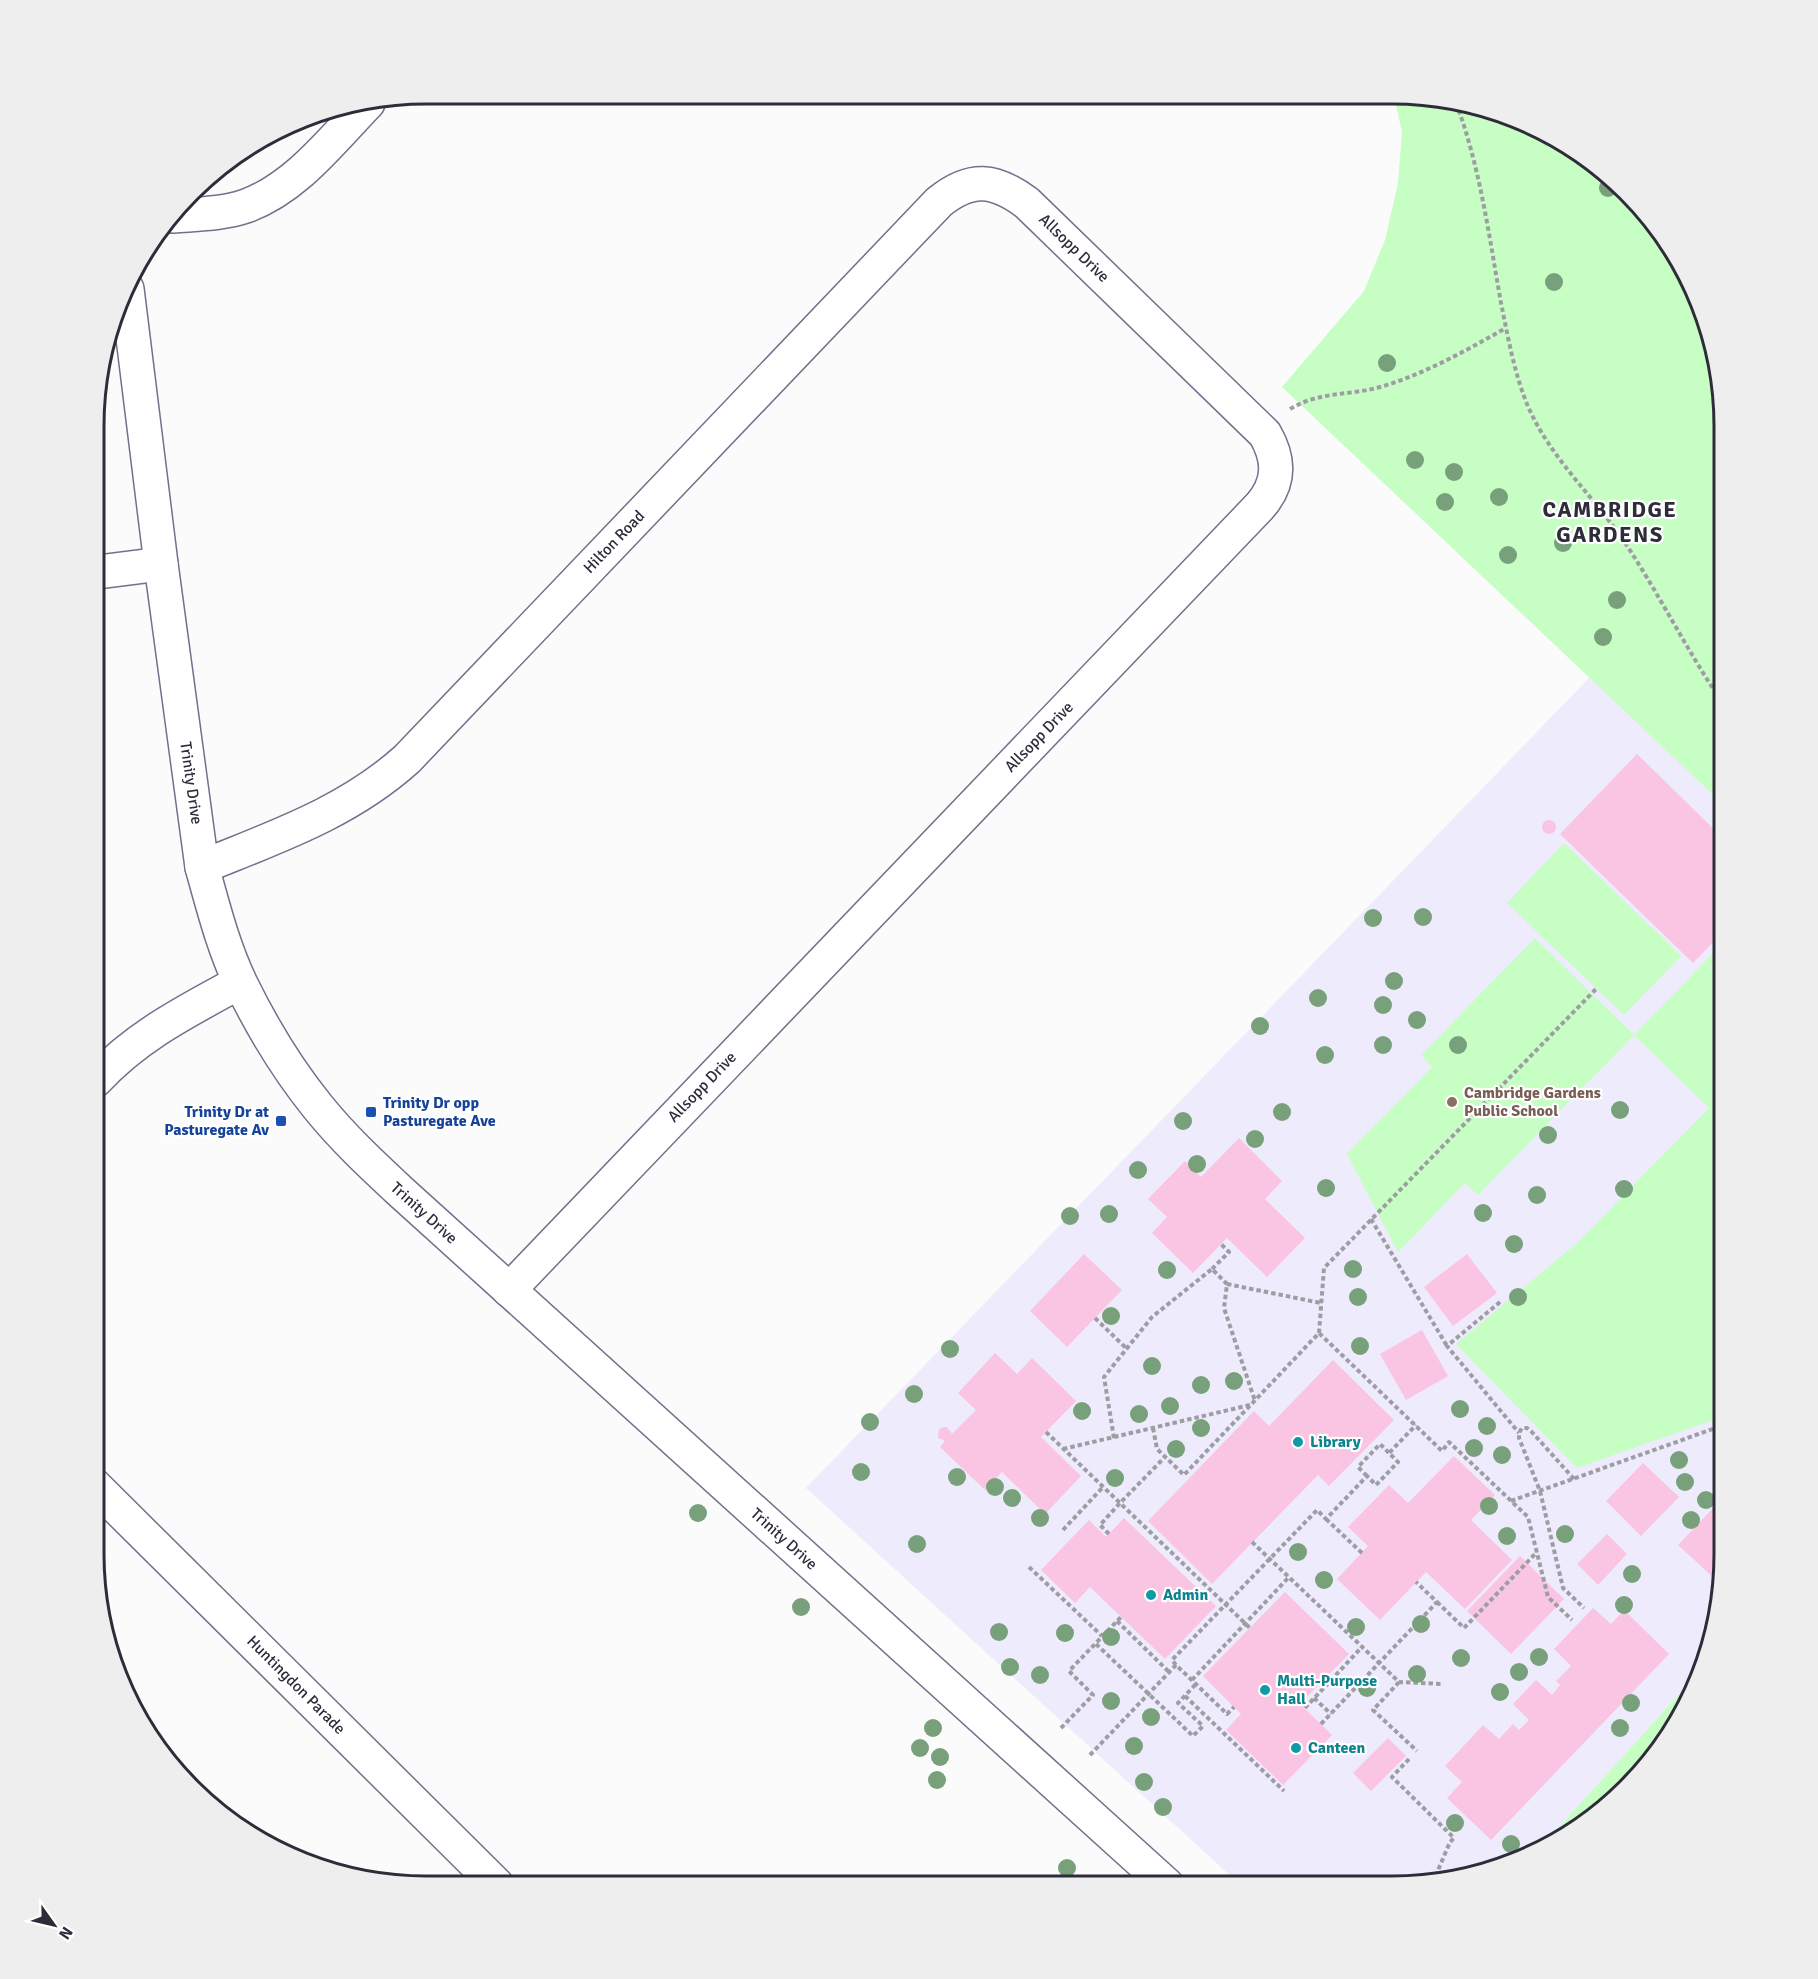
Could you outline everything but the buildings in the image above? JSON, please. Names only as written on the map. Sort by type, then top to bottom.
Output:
[{"type":"street","points":[[181,215],[224,211],[244,206],[270,195],[300,173],[361,110]]},
{"type":"street","name":"Hilton Road","points":[[202,867],[315,820],[351,802],[388,776],[407,759],[939,202],[961,187],[975,184],[997,186]]},
{"type":"street","name":"Allsopp Drive","points":[[509,1290],[1260,506],[1273,489],[1276,478],[1275,456],[1258,424],[1027,203],[997,186]]},
{"type":"street","name":"Trinity Drive","points":[[128,301],[202,867],[215,913],[240,982],[273,1044],[318,1107],[358,1151],[401,1192],[1157,1876]]},
{"type":"street","points":[[104,571],[161,564]]},
{"type":"street","points":[[104,1072],[134,1044],[185,1012],[240,982]]},
{"type":"street","name":"Huntingdon Parade","points":[[104,1495],[488,1876]]},
{"type":"path","points":[[1459,111],[1468,138],[1515,367],[1528,405],[1551,446],[1576,482],[1618,533],[1644,572],[1714,688]]},
{"type":"path","points":[[1265,434],[1289,409],[1305,401],[1326,395],[1378,388],[1401,380],[1434,367],[1506,328]]},
{"type":"path","points":[[1153,1428],[1157,1449],[1184,1475],[1319,1333],[1324,1268],[1596,989]]},
{"type":"path","points":[[1371,1219],[1447,1346],[1519,1432],[1540,1491],[1563,1588],[1584,1608]]},
{"type":"path","points":[[1114,1438],[1104,1377],[1152,1317],[1212,1269],[1229,1252],[1221,1244]]},
{"type":"path","points":[[1212,1269],[1227,1284],[1321,1303]]},
{"type":"path","points":[[1227,1284],[1224,1308],[1255,1401]]},
{"type":"path","points":[[1447,1346],[1500,1302]]},
{"type":"path","points":[[1095,1318],[1127,1349]]},
{"type":"path","points":[[1319,1333],[1442,1451],[1449,1442],[1528,1517],[1548,1597],[1572,1620]]},
{"type":"path","points":[[1063,1449],[1251,1405]]},
{"type":"path","points":[[1389,1453],[1416,1425]]},
{"type":"path","points":[[1519,1432],[1522,1428],[1531,1431],[1574,1479]]},
{"type":"path","points":[[1511,1501],[1714,1429]]},
{"type":"path","points":[[1046,1432],[1250,1628]]},
{"type":"path","points":[[1380,1444],[1389,1453],[1398,1462],[1376,1485],[1358,1467],[1380,1444]]},
{"type":"path","points":[[1109,1534],[1100,1525],[1165,1457]]},
{"type":"path","points":[[1326,1519],[1367,1476]]},
{"type":"path","points":[[1063,1530],[1103,1487]]},
{"type":"path","points":[[1234,1707],[1227,1714],[1172,1660],[1317,1510],[1362,1553]]},
{"type":"path","points":[[1252,1542],[1399,1682],[1443,1684]]},
{"type":"path","points":[[1416,1582],[1464,1628],[1537,1551]]},
{"type":"path","points":[[1029,1566],[1102,1636]]},
{"type":"path","points":[[1192,1680],[1289,1577]]},
{"type":"path","points":[[1321,1724],[1437,1602]]},
{"type":"path","points":[[1060,1728],[1093,1695],[1069,1671],[1121,1617]]},
{"type":"path","points":[[1117,1621],[1169,1672]]},
{"type":"path","points":[[1096,1644],[1192,1736],[1203,1726],[1178,1702],[1196,1684]]},
{"type":"path","points":[[1305,1708],[1362,1647]]},
{"type":"path","points":[[1090,1755],[1176,1665]]},
{"type":"path","points":[[1399,1682],[1373,1710],[1416,1751]]},
{"type":"path","points":[[1185,1696],[1284,1791]]},
{"type":"path","points":[[1314,1698],[1331,1714]]},
{"type":"path","points":[[1409,1759],[1392,1777],[1454,1838],[1450,1842],[1437,1872]]},
{"type":"shaded area","name":"Cambridge Gardens Public School","points":[[1590,677],[1714,795],[1714,1574],[1712,1595],[1704,1637],[1685,1688],[1556,1830],[1516,1851],[1476,1865],[1434,1873],[1392,1876],[1231,1876],[806,1488]]},
{"type":"green space","points":[[1396,104],[1434,106],[1476,114],[1516,128],[1553,147],[1605,183],[1635,213],[1660,247],[1690,302],[1704,342],[1714,405],[1714,796],[1282,387],[1364,291],[1385,240],[1398,183],[1402,132]]},
{"type":"green space","points":[[1564,843],[1681,956],[1624,1015],[1507,903]]},
{"type":"green space","points":[[1535,938],[1634,1035],[1478,1195],[1465,1183],[1398,1252],[1347,1154],[1432,1067],[1421,1055]]},
{"type":"green space","points":[[1714,952],[1714,1420],[1577,1468],[1456,1344],[1577,1243],[1709,1108],[1634,1035]]},
{"type":"green space","points":[[1685,1688],[1660,1732],[1635,1766],[1605,1796],[1556,1830]]},
{"type":"place","name":"Cambridge Gardens Public School","points":[[1452,1102]]},
{"type":"place","name":"Trinity Dr opp Pasturegate Ave","points":[[371,1112]]},
{"type":"place","name":"Trinity Dr at Pasturegate Av","points":[[281,1121]]},
{"type":"place","name":"Library","points":[[1298,1442]]},
{"type":"place","name":"Admin","points":[[1151,1595]]},
{"type":"place","name":"Multi-Purpose Hall","points":[[1265,1690]]},
{"type":"place","name":"Canteen","points":[[1296,1748]]},
{"type":"district","name":"CAMBRIDGE GARDENS","points":[[1610,522]]}]
